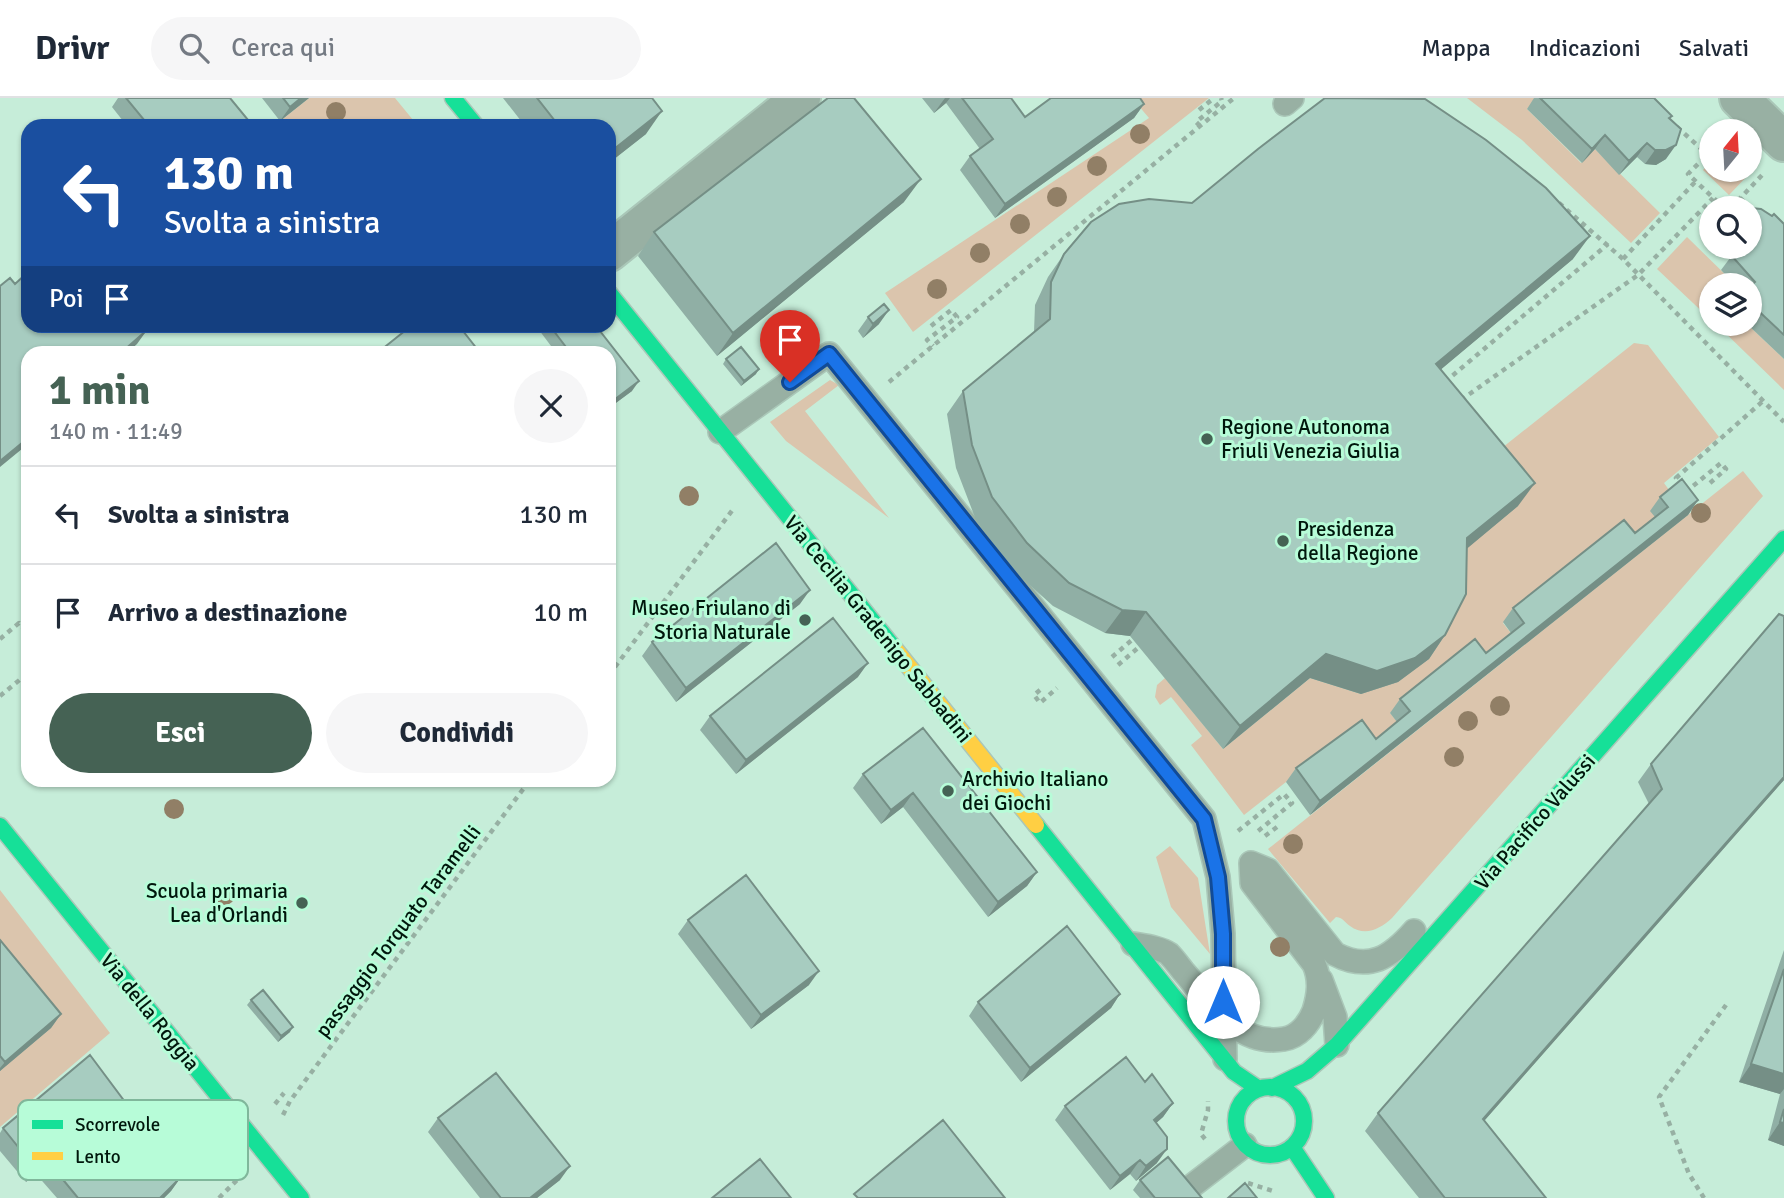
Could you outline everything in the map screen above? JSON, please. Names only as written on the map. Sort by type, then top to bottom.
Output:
[{"type":"street","points":[[453,98],[470,119]]},
{"type":"street","points":[[616,246],[801,98]]},
{"type":"street","points":[[1739,98],[1776,156]]},
{"type":"street","name":"Via Cecilia Gradenigo Sabbadini","points":[[616,302],[1234,1072],[1265,1088],[1283,1090],[1300,1105],[1304,1127],[1293,1147]]},
{"type":"street","name":"Via Pacifico Valussi","points":[[1265,1088],[1298,1078],[1316,1066],[1337,1045],[1784,539]]},
{"type":"street","name":"Via della Roggia","points":[[0,826],[222,1100]]},
{"type":"street","points":[[1265,1088],[1249,1094],[1237,1113],[1239,1135],[1245,1144],[1263,1155],[1273,1155],[1293,1147],[1298,1159],[1326,1198]]},
{"type":"street","name":"Via della Roggia","points":[[248,1132],[301,1198]]},
{"type":"lane","points":[[720,432],[829,354],[1204,819],[1218,877],[1223,934],[1225,1060]]},
{"type":"lane","points":[[1337,1045],[1335,1017],[1319,974],[1252,883],[1251,863],[1268,870],[1335,954],[1349,962],[1380,959],[1392,953],[1435,907],[1462,905]]},
{"type":"lane","points":[[1129,943],[1168,953],[1224,1018],[1241,1032],[1264,1040],[1289,1038],[1300,1032],[1312,1015],[1319,990],[1319,974]]},
{"type":"lane","points":[[1193,1185],[1245,1144]]},
{"type":"path","points":[[1199,110],[1214,98]]},
{"type":"path","points":[[1200,126],[1196,122],[1222,101],[1221,98]]},
{"type":"path","points":[[866,400],[1234,98]]},
{"type":"path","points":[[1676,126],[1699,144]]},
{"type":"path","points":[[1742,196],[1776,156]]},
{"type":"path","points":[[1699,162],[1688,174],[1711,196]]},
{"type":"path","points":[[1623,259],[1696,181]]},
{"type":"path","points":[[1556,201],[1608,244],[1784,422]]},
{"type":"path","points":[[1456,403],[1638,275],[1699,212]]},
{"type":"path","points":[[1440,386],[1608,244]]},
{"type":"path","points":[[932,326],[951,310],[957,317],[928,340],[933,346]]},
{"type":"path","points":[[1710,483],[1726,469],[1721,463],[1688,491],[1676,478],[1763,401]]},
{"type":"path","points":[[616,666],[739,502]]},
{"type":"path","points":[[0,639],[19,623],[21,625]]},
{"type":"path","points":[[1108,660],[1133,639]]},
{"type":"path","points":[[1115,668],[1139,647]]},
{"type":"path","points":[[0,695],[21,678]]},
{"type":"path","points":[[1040,690],[1034,695],[1040,703],[1046,697]]},
{"type":"path","name":"passaggio Torquato Taramelli","points":[[290,1101],[525,787]]},
{"type":"path","points":[[1236,833],[1284,794],[1292,803],[1257,832],[1262,839],[1281,824]]},
{"type":"path","points":[[1704,1198],[1689,1174],[1658,1097],[1726,1006]]},
{"type":"path","points":[[1238,1182],[1263,1187],[1280,1196]]},
{"type":"path","points":[[219,1198],[224,1193]]},
{"type":"shaded area","points":[[309,98],[395,98],[412,119],[283,119]]},
{"type":"shaded area","points":[[1132,98],[1209,98],[913,332],[885,293],[1149,118]]},
{"type":"shaded area","points":[[1467,98],[1537,98],[1527,109],[1581,163],[1595,149],[1660,213],[1631,243],[1522,140]]},
{"type":"shaded area","points":[[1715,182],[1741,182],[1729,195]]},
{"type":"shaded area","points":[[1687,237],[1699,249],[1699,259],[1709,259],[1724,273],[1699,273],[1699,309],[1657,269]]},
{"type":"shaded area","points":[[1728,336],[1760,336],[1784,359],[1784,390]]},
{"type":"shaded area","points":[[1634,343],[1648,345],[1719,437],[1664,483],[1672,494],[1658,521],[1503,623],[1514,637],[1390,713],[1400,725],[1366,753],[1286,782],[1244,815],[1191,745],[1202,736],[1171,697],[1160,705],[1155,697],[1157,685],[1165,678],[1223,749],[1310,678],[1361,694],[1483,463]]},
{"type":"shaded area","points":[[830,380],[839,385],[805,411],[889,518],[786,441],[770,422]]},
{"type":"shaded area","points":[[1743,471],[1763,496],[1392,918],[1367,931],[1356,929],[1336,917],[1330,923],[1268,849]]},
{"type":"shaded area","points":[[1170,846],[1198,878],[1210,954],[1171,907],[1156,857]]},
{"type":"shaded area","points":[[0,890],[110,1033],[32,1100],[18,1100],[18,1112],[0,1127]]},
{"type":"building","points":[[126,98],[230,98],[247,119],[143,119]]},
{"type":"building","points":[[283,98],[301,98],[290,107]]},
{"type":"building","points":[[537,98],[652,98],[662,111],[616,147],[616,119],[554,119]]},
{"type":"building","points":[[828,98],[854,98],[921,179],[733,333],[654,232]]},
{"type":"building","points":[[962,98],[1011,98],[1025,117],[1051,98],[1140,98],[1144,104],[1005,204],[970,156],[993,139]]},
{"type":"building","name":"Regione Autonoma Friuli Venezia Giulia","points":[[1325,98],[1425,99],[1486,140],[1546,188],[1590,236],[1436,364],[1535,483],[1467,538],[1466,594],[1445,635],[1415,658],[1377,671],[1326,654],[1240,726],[1146,612],[1122,610],[1069,583],[1027,543],[992,497],[972,445],[963,391],[1050,319],[1051,282],[1064,254],[1091,222],[1119,204],[1149,199],[1192,203]]},
{"type":"building","points":[[1540,98],[1654,98],[1681,129],[1676,145],[1666,150],[1655,150],[1647,143],[1629,161],[1605,135],[1592,149]]},
{"type":"building","points":[[1762,210],[1772,216],[1774,214],[1784,224],[1784,335],[1762,314],[1762,273],[1747,273],[1735,259],[1762,259]]},
{"type":"building","points":[[10,278],[15,284],[21,278],[21,333],[144,333],[129,346],[21,346],[21,444],[0,461],[0,286]]},
{"type":"building","points":[[884,304],[889,310],[873,324],[868,317]]},
{"type":"building","points":[[402,333],[464,333],[475,346],[386,346]]},
{"type":"building","points":[[555,333],[601,333],[612,346],[565,346]]},
{"type":"building","points":[[741,347],[759,369],[744,381],[726,359]]},
{"type":"building","points":[[616,352],[639,381],[616,398]]},
{"type":"building","points":[[1682,479],[1698,500],[1320,801],[1296,768],[1362,720],[1376,739],[1410,711],[1400,699],[1475,639],[1486,653],[1524,623],[1513,608],[1624,520],[1635,533],[1668,507],[1660,497]]},
{"type":"building","points":[[776,543],[810,590],[686,688],[652,642]]},
{"type":"building","points":[[1779,614],[1784,616],[1784,777],[1483,1119],[1546,1198],[1445,1198],[1378,1113],[1662,789],[1651,764]]},
{"type":"building","points":[[833,618],[868,663],[746,760],[710,716]]},
{"type":"building","points":[[923,728],[1037,872],[998,902],[913,793],[891,810],[863,774]]},
{"type":"building","points":[[746,875],[819,971],[761,1015],[688,920]]},
{"type":"building","points":[[1067,926],[1120,994],[1030,1068],[978,1002]]},
{"type":"building","points":[[0,940],[61,1014],[5,1062],[0,1056]]},
{"type":"building","points":[[1784,969],[1784,1074],[1751,1064]]},
{"type":"building","points":[[263,990],[293,1027],[281,1036],[251,1000]]},
{"type":"building","points":[[90,1055],[124,1100],[36,1100]]},
{"type":"building","points":[[1126,1057],[1145,1082],[1152,1074],[1173,1103],[1154,1120],[1167,1137],[1167,1149],[1146,1166],[1140,1160],[1120,1176],[1065,1106]]},
{"type":"building","points":[[496,1073],[570,1166],[530,1198],[501,1198],[438,1118]]},
{"type":"building","points":[[18,1115],[18,1147],[3,1128]]},
{"type":"building","points":[[943,1120],[1005,1198],[858,1198],[854,1194]]},
{"type":"building","points":[[1168,1157],[1202,1198],[1155,1198],[1140,1180]]},
{"type":"building","points":[[760,1159],[791,1198],[712,1198]]},
{"type":"building","points":[[63,1180],[178,1180],[160,1198],[78,1198]]},
{"type":"building","points":[[1245,1183],[1257,1198],[1228,1198]]},
{"type":"traffic: fast","points":[[453,98],[470,119]]},
{"type":"traffic: fast","points":[[616,302],[894,648]]},
{"type":"traffic: fast","points":[[1272,1088],[1307,1071],[1337,1045],[1784,539]]},
{"type":"traffic: fast","points":[[1036,825],[1234,1072],[1259,1089]]},
{"type":"traffic: fast","points":[[0,826],[222,1100]]},
{"type":"traffic: fast","points":[[1270,1087],[1283,1090],[1294,1097],[1301,1108],[1304,1121],[1301,1134],[1294,1145],[1283,1152],[1270,1155],[1257,1152],[1246,1145],[1239,1134],[1236,1121],[1239,1108],[1246,1097],[1257,1090],[1270,1087]]},
{"type":"traffic: fast","points":[[248,1132],[301,1198]]},
{"type":"traffic: fast","points":[[1292,1147],[1326,1198]]},
{"type":"traffic: slow","points":[[894,648],[1036,825]]},
{"type":"place","name":"Regione Autonoma Friuli Venezia Giulia","points":[[1207,439]]},
{"type":"place","name":"Presidenza della Regione","points":[[1283,541]]},
{"type":"place","name":"Museo Friulano di Storia Naturale","points":[[805,620]]},
{"type":"place","name":"Archivio Italiano dei Giochi","points":[[948,791]]},
{"type":"place","name":"Scuola primaria Lea d'Orlandi","points":[[302,903]]},
{"type":"route","points":[[790,382],[829,354],[1204,819],[1218,877],[1223,934],[1223,1002]]}]
